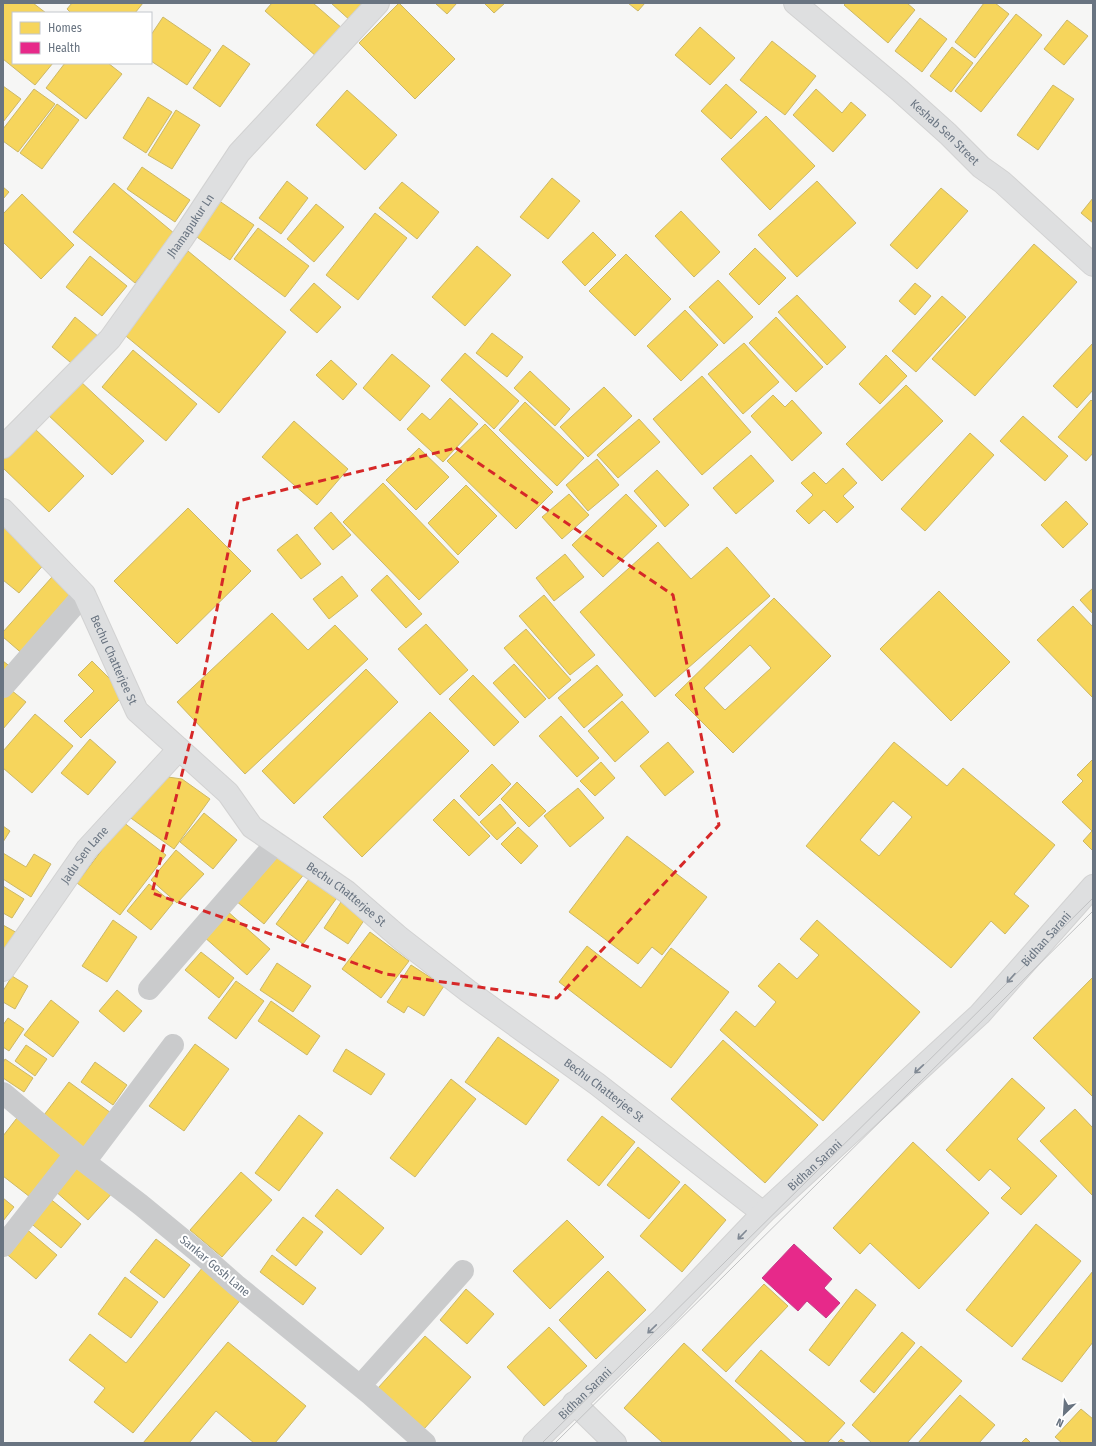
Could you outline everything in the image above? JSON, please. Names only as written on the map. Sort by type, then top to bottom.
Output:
[{"type":"street","name":"Jhamapukur Ln","points":[[3,447],[110,340],[182,239],[239,153],[378,3]]},
{"type":"street","name":"Keshab Sen Street","points":[[795,3],[899,90],[948,134],[980,167],[1002,182],[1093,264]]},
{"type":"street","name":"Bechu Chatterjee St","points":[[3,510],[84,594],[137,711],[228,793],[252,827],[347,892],[400,938],[468,991],[597,1084],[763,1213]]},
{"type":"street","points":[[3,687],[84,594]]},
{"type":"street","name":"Jadu Sen Lane","points":[[3,970],[87,849],[179,749]]},
{"type":"street","points":[[149,989],[276,843]]},
{"type":"street","name":"Bidhan Sarani","points":[[534,1443],[663,1318],[763,1213],[980,1014],[1093,886]]},
{"type":"street","points":[[3,1246],[80,1158],[173,1045]]},
{"type":"street","name":"Sankar Gosh Lane","points":[[3,1093],[80,1158],[147,1210],[360,1386],[425,1443]]},
{"type":"street","points":[[360,1386],[463,1271]]},
{"type":"street","points":[[574,1403],[615,1443]]},
{"type":"highlighted area","points":[[456,448],[673,595],[719,825],[557,998],[386,974],[152,893],[195,722],[238,501]]},
{"type":"building: Homes","points":[[3,3],[33,3],[45,12],[12,12],[12,64],[52,64],[35,85],[3,59]]},
{"type":"building: Homes","points":[[72,3],[143,3],[136,12],[70,12],[67,9]]},
{"type":"building: Homes","points":[[272,3],[313,3],[343,29],[317,57],[265,11]]},
{"type":"building: Homes","points":[[331,3],[371,3],[353,23]]},
{"type":"building: Homes","points":[[399,3],[455,59],[415,99],[359,43]]},
{"type":"building: Homes","points":[[435,3],[457,3],[447,14]]},
{"type":"building: Homes","points":[[484,3],[505,3],[494,13]]},
{"type":"building: Homes","points":[[628,3],[645,3],[638,11]]},
{"type":"building: Homes","points":[[846,3],[907,3],[915,10],[888,43],[844,5]]},
{"type":"building: Homes","points":[[984,3],[995,3],[1009,14],[975,58],[955,42]]},
{"type":"building: Homes","points":[[1016,14],[1042,35],[981,112],[955,91]]},
{"type":"building: Homes","points":[[163,17],[211,50],[187,85],[152,62],[152,34]]},
{"type":"building: Homes","points":[[920,18],[947,39],[922,72],[895,51]]},
{"type":"building: Homes","points":[[1067,20],[1088,36],[1064,65],[1044,49]]},
{"type":"building: Homes","points":[[700,27],[735,58],[710,85],[675,55]]},
{"type":"building: Homes","points":[[772,41],[816,76],[785,115],[740,80]]},
{"type":"building: Homes","points":[[223,45],[250,64],[220,107],[193,88]]},
{"type":"building: Homes","points":[[952,47],[973,63],[951,92],[930,76]]},
{"type":"building: Homes","points":[[64,64],[109,64],[122,74],[86,119],[46,88]]},
{"type":"building: Homes","points":[[726,84],[757,112],[731,139],[701,111]]},
{"type":"building: Homes","points":[[1053,85],[1074,99],[1038,150],[1017,135]]},
{"type":"building: Homes","points":[[3,86],[21,99],[3,122]]},
{"type":"building: Homes","points":[[34,89],[55,104],[18,152],[3,141],[3,129]]},
{"type":"building: Homes","points":[[816,89],[842,113],[851,102],[866,115],[833,152],[793,115]]},
{"type":"building: Homes","points":[[347,90],[397,135],[365,170],[316,125]]},
{"type":"building: Homes","points":[[148,97],[172,112],[146,153],[123,138]]},
{"type":"building: Homes","points":[[57,104],[79,120],[42,169],[20,153]]},
{"type":"building: Homes","points":[[176,110],[200,125],[172,169],[148,155]]},
{"type":"building: Homes","points":[[766,116],[815,166],[770,210],[721,159]]},
{"type":"building: Homes","points":[[142,167],[190,200],[175,222],[127,189]]},
{"type":"building: Homes","points":[[552,178],[580,201],[548,239],[520,217]]},
{"type":"building: Homes","points":[[287,181],[308,198],[281,234],[259,218]]},
{"type":"building: Homes","points":[[817,181],[856,223],[797,277],[758,235]]},
{"type":"building: Homes","points":[[402,182],[439,212],[417,239],[379,208]]},
{"type":"building: Homes","points":[[114,183],[175,234],[135,283],[73,232]]},
{"type":"building: Homes","points":[[3,187],[9,192],[3,199]]},
{"type":"building: Homes","points":[[941,188],[968,211],[917,269],[890,245]]},
{"type":"building: Homes","points":[[22,194],[74,245],[41,279],[3,242],[3,214]]},
{"type":"building: Homes","points":[[215,198],[254,225],[230,260],[191,233]]},
{"type":"building: Homes","points":[[1093,198],[1093,223],[1081,213]]},
{"type":"building: Homes","points":[[316,204],[344,227],[314,262],[287,239]]},
{"type":"building: Homes","points":[[681,211],[720,252],[694,277],[655,236]]},
{"type":"building: Homes","points":[[375,213],[407,238],[358,300],[326,275]]},
{"type":"building: Homes","points":[[258,228],[309,266],[285,297],[234,259]]},
{"type":"building: Homes","points":[[593,232],[616,255],[585,286],[562,262]]},
{"type":"building: Homes","points":[[1034,244],[1077,282],[975,396],[932,359]]},
{"type":"building: Homes","points":[[477,246],[511,275],[465,326],[432,297]]},
{"type":"building: Homes","points":[[755,248],[786,278],[759,305],[729,274]]},
{"type":"building: Homes","points":[[188,251],[286,332],[219,413],[121,332]]},
{"type":"building: Homes","points":[[626,254],[671,299],[635,336],[589,291]]},
{"type":"building: Homes","points":[[90,256],[127,286],[102,316],[66,287]]},
{"type":"building: Homes","points":[[718,280],[753,317],[724,344],[689,307]]},
{"type":"building: Homes","points":[[314,283],[341,307],[317,333],[290,310]]},
{"type":"building: Homes","points":[[915,283],[931,296],[915,315],[899,301]]},
{"type":"building: Homes","points":[[797,295],[846,347],[827,365],[778,312]]},
{"type":"building: Homes","points":[[942,296],[966,317],[916,372],[892,351]]},
{"type":"building: Homes","points":[[685,310],[718,345],[681,381],[647,346]]},
{"type":"building: Homes","points":[[75,317],[99,337],[76,367],[52,347]]},
{"type":"building: Homes","points":[[776,317],[823,367],[796,392],[749,343]]},
{"type":"building: Homes","points":[[492,333],[523,357],[507,377],[476,353]]},
{"type":"building: Homes","points":[[744,343],[779,382],[743,414],[708,374]]},
{"type":"building: Homes","points":[[1093,343],[1093,390],[1077,408],[1053,386]]},
{"type":"building: Homes","points":[[133,350],[197,404],[166,441],[102,387]]},
{"type":"building: Homes","points":[[465,353],[519,401],[494,429],[441,380]]},
{"type":"building: Homes","points":[[392,354],[430,386],[400,421],[363,388]]},
{"type":"building: Homes","points":[[886,355],[907,376],[880,404],[859,384]]},
{"type":"building: Homes","points":[[331,360],[357,384],[343,400],[316,375]]},
{"type":"building: Homes","points":[[530,371],[570,409],[555,426],[514,388]]},
{"type":"building: Homes","points":[[702,376],[751,432],[702,475],[653,419]]},
{"type":"building: Homes","points":[[79,380],[144,441],[112,475],[47,414]]},
{"type":"building: Homes","points":[[906,385],[943,421],[882,481],[846,444]]},
{"type":"building: Homes","points":[[604,387],[632,416],[588,457],[560,427]]},
{"type":"building: Homes","points":[[773,395],[785,407],[792,400],[822,433],[792,461],[751,416]]},
{"type":"building: Homes","points":[[450,398],[478,424],[443,462],[407,429],[422,413],[430,420]]},
{"type":"building: Homes","points":[[1091,400],[1093,402],[1093,453],[1086,461],[1058,437]]},
{"type":"building: Homes","points":[[525,402],[584,458],[557,486],[499,430]]},
{"type":"building: Homes","points":[[1023,416],[1068,456],[1045,481],[1000,441]]},
{"type":"building: Homes","points":[[639,419],[660,442],[618,478],[597,455]]},
{"type":"building: Homes","points":[[294,421],[348,469],[317,505],[262,457]]},
{"type":"building: Homes","points":[[485,424],[553,492],[516,529],[447,461]]},
{"type":"building: Homes","points":[[33,427],[84,476],[49,512],[3,468],[3,459]]},
{"type":"building: Homes","points":[[970,433],[994,455],[925,531],[901,509]]},
{"type":"building: Homes","points":[[419,448],[449,477],[416,510],[386,480]]},
{"type":"building: Homes","points":[[751,455],[774,481],[736,514],[713,488]]},
{"type":"building: Homes","points":[[597,459],[619,485],[588,511],[566,485]]},
{"type":"building: Homes","points":[[843,468],[857,483],[843,496],[854,507],[837,523],[824,510],[809,524],[796,511],[813,495],[801,483],[814,472],[826,484]]},
{"type":"building: Homes","points":[[657,470],[689,505],[665,527],[634,491]]},
{"type":"building: Homes","points":[[383,483],[459,562],[419,600],[343,522]]},
{"type":"building: Homes","points":[[466,485],[497,516],[458,555],[428,523]]},
{"type":"building: Homes","points":[[569,494],[589,515],[562,539],[542,517]]},
{"type":"building: Homes","points":[[626,494],[657,526],[603,577],[572,545]]},
{"type":"building: Homes","points":[[1066,501],[1088,524],[1063,548],[1041,525]]},
{"type":"building: Homes","points":[[188,508],[251,571],[177,644],[114,581]]},
{"type":"building: Homes","points":[[331,512],[351,535],[333,550],[314,528]]},
{"type":"building: Homes","points":[[3,526],[46,562],[19,593],[3,580]]},
{"type":"building: Homes","points":[[297,534],[321,564],[301,579],[277,550]]},
{"type":"building: Homes","points":[[658,542],[691,579],[727,547],[770,596],[655,697],[580,612]]},
{"type":"building: Homes","points":[[565,554],[584,577],[554,601],[536,578]]},
{"type":"building: Homes","points":[[387,575],[422,614],[406,628],[371,590]]},
{"type":"building: Homes","points":[[342,576],[358,596],[329,619],[313,599]]},
{"type":"building: Homes","points":[[52,577],[77,598],[25,656],[3,637],[3,632]]},
{"type":"building: Homes","points":[[1093,588],[1093,614],[1080,600]]},
{"type":"building: Homes","points":[[939,591],[1010,662],[951,721],[880,649]]},
{"type":"building: Homes","points":[[544,595],[595,655],[570,675],[519,616]]},
{"type":"building: Homes","points":[[774,598],[831,656],[733,753],[675,695]],"holes":[[[750,645],[771,668],[725,710],[704,688]]]},
{"type":"building: Homes","points":[[1073,606],[1093,627],[1093,698],[1037,640]]},
{"type":"building: Homes","points":[[272,613],[308,650],[335,625],[368,659],[245,774],[177,702]]},
{"type":"building: Homes","points":[[426,624],[468,670],[440,695],[398,649]]},
{"type":"building: Homes","points":[[526,629],[571,680],[549,699],[504,648]]},
{"type":"building: Homes","points":[[3,661],[12,668],[3,678]]},
{"type":"building: Homes","points":[[92,661],[125,694],[81,738],[64,721],[94,691],[78,675]]},
{"type":"building: Homes","points":[[514,664],[546,699],[525,718],[493,683]]},
{"type":"building: Homes","points":[[597,665],[623,695],[584,728],[558,698]]},
{"type":"building: Homes","points":[[366,669],[398,702],[294,804],[262,771]]},
{"type":"building: Homes","points":[[473,675],[519,722],[494,746],[449,699]]},
{"type":"building: Homes","points":[[6,686],[26,702],[3,729],[3,690]]},
{"type":"building: Homes","points":[[622,701],[649,732],[615,762],[588,731]]},
{"type":"building: Homes","points":[[430,712],[469,751],[362,857],[323,817]]},
{"type":"building: Homes","points":[[35,714],[73,746],[32,793],[3,768],[3,751]]},
{"type":"building: Homes","points":[[561,716],[599,758],[577,777],[539,736]]},
{"type":"building: Homes","points":[[90,739],[116,762],[88,795],[61,773]]},
{"type":"building: Homes","points":[[668,742],[694,772],[665,796],[640,766]]},
{"type":"building: Homes","points":[[894,742],[947,786],[963,768],[1055,845],[1014,894],[1029,906],[1005,934],[991,921],[951,968],[806,846]],"holes":[[[893,801],[912,817],[879,856],[860,840]]]},
{"type":"building: Homes","points":[[1093,759],[1093,851],[1083,841],[1092,831],[1062,802],[1083,781],[1077,775]]},
{"type":"building: Homes","points":[[601,762],[615,778],[595,796],[580,781]]},
{"type":"building: Homes","points":[[492,764],[511,784],[479,816],[460,796]]},
{"type":"building: Homes","points":[[168,777],[182,779],[210,799],[174,849],[128,816]]},
{"type":"building: Homes","points":[[517,782],[546,811],[529,827],[501,799]]},
{"type":"building: Homes","points":[[578,788],[604,818],[570,847],[544,816]]},
{"type":"building: Homes","points":[[454,799],[490,836],[469,856],[433,820]]},
{"type":"building: Homes","points":[[500,804],[516,823],[497,840],[480,822]]},
{"type":"building: Homes","points":[[204,813],[237,840],[213,869],[180,842]]},
{"type":"building: Homes","points":[[123,822],[166,855],[120,915],[77,883]]},
{"type":"building: Homes","points":[[3,826],[10,831],[3,842]]},
{"type":"building: Homes","points":[[518,827],[538,846],[521,864],[501,844]]},
{"type":"building: Homes","points":[[627,836],[707,897],[662,955],[652,947],[638,964],[569,912]]},
{"type":"building: Homes","points":[[176,850],[204,874],[177,903],[151,880]]},
{"type":"building: Homes","points":[[277,850],[305,873],[264,924],[236,901]]},
{"type":"building: Homes","points":[[3,853],[26,867],[34,854],[51,864],[31,897],[3,879]]},
{"type":"building: Homes","points":[[312,875],[339,895],[303,944],[276,924]]},
{"type":"building: Homes","points":[[149,884],[173,903],[151,930],[127,911]]},
{"type":"building: Homes","points":[[3,886],[24,899],[12,918],[3,913]]},
{"type":"building: Homes","points":[[343,899],[367,916],[348,944],[324,928]]},
{"type":"building: Homes","points":[[226,910],[270,949],[247,975],[203,936]]},
{"type":"building: Homes","points":[[113,920],[137,937],[107,982],[82,966]]},
{"type":"building: Homes","points":[[817,920],[920,1012],[823,1121],[720,1030],[736,1011],[755,1027],[776,1002],[758,986],[779,963],[797,979],[819,955],[800,939]]},
{"type":"building: Homes","points":[[3,925],[19,934],[3,952]]},
{"type":"building: Homes","points":[[370,932],[409,961],[381,998],[342,969]]},
{"type":"building: Homes","points":[[587,946],[641,988],[671,948],[729,992],[671,1068],[559,982]]},
{"type":"building: Homes","points":[[201,952],[234,978],[219,998],[185,970]]},
{"type":"building: Homes","points":[[277,963],[311,986],[293,1012],[260,990]]},
{"type":"building: Homes","points":[[411,965],[444,986],[424,1016],[408,1006],[404,1013],[387,1002]]},
{"type":"building: Homes","points":[[12,976],[28,986],[15,1009],[3,1002],[3,991]]},
{"type":"building: Homes","points":[[1093,977],[1093,1097],[1033,1038]]},
{"type":"building: Homes","points":[[236,981],[264,1001],[236,1039],[208,1018]]},
{"type":"building: Homes","points":[[117,990],[142,1011],[124,1032],[99,1011]]},
{"type":"building: Homes","points":[[51,1000],[79,1022],[53,1057],[24,1035]]},
{"type":"building: Homes","points":[[271,1001],[320,1036],[307,1055],[258,1021]]},
{"type":"building: Homes","points":[[8,1018],[24,1029],[9,1051],[3,1047],[3,1025]]},
{"type":"building: Homes","points":[[498,1037],[559,1080],[526,1125],[465,1082]]},
{"type":"building: Homes","points":[[723,1040],[818,1125],[765,1183],[671,1099]]},
{"type":"building: Homes","points":[[195,1044],[229,1069],[184,1131],[149,1106]]},
{"type":"building: Homes","points":[[26,1045],[47,1059],[35,1076],[15,1061]]},
{"type":"building: Homes","points":[[346,1049],[385,1074],[371,1095],[333,1071]]},
{"type":"building: Homes","points":[[5,1059],[33,1078],[24,1092],[3,1078],[3,1063]]},
{"type":"building: Homes","points":[[95,1062],[127,1085],[113,1105],[81,1082]]},
{"type":"building: Homes","points":[[1012,1078],[1045,1108],[1017,1139],[1057,1176],[1021,1215],[1001,1198],[1011,1188],[990,1169],[979,1181],[946,1150]]},
{"type":"building: Homes","points":[[451,1079],[476,1099],[415,1177],[390,1158]]},
{"type":"building: Homes","points":[[69,1082],[111,1113],[84,1150],[41,1119]]},
{"type":"building: Homes","points":[[1075,1109],[1093,1128],[1093,1196],[1040,1141]]},
{"type":"building: Homes","points":[[20,1114],[67,1150],[30,1197],[3,1176],[3,1136]]},
{"type":"building: Homes","points":[[299,1115],[323,1133],[279,1191],[255,1173]]},
{"type":"building: Homes","points":[[602,1116],[635,1142],[599,1186],[567,1160]]},
{"type":"building: Homes","points":[[913,1142],[989,1213],[919,1289],[870,1243],[860,1254],[833,1228]]},
{"type":"building: Homes","points":[[638,1147],[680,1182],[649,1219],[607,1185]]},
{"type":"building: Homes","points":[[80,1161],[114,1191],[88,1220],[54,1190]]},
{"type":"building: Homes","points":[[241,1172],[272,1200],[222,1257],[190,1230]]},
{"type":"building: Homes","points":[[685,1184],[726,1220],[682,1272],[640,1236]]},
{"type":"building: Homes","points":[[337,1189],[384,1228],[361,1255],[315,1216]]},
{"type":"building: Homes","points":[[48,1197],[81,1224],[61,1248],[28,1221]]},
{"type":"building: Homes","points":[[3,1198],[14,1207],[3,1221]]},
{"type":"building: Homes","points":[[303,1217],[323,1232],[296,1266],[276,1250]]},
{"type":"building: Homes","points":[[567,1220],[604,1257],[550,1309],[513,1271]]},
{"type":"building: Homes","points":[[1036,1224],[1081,1261],[1012,1347],[966,1310]]},
{"type":"building: Homes","points":[[24,1227],[57,1255],[36,1279],[3,1251]]},
{"type":"building: Homes","points":[[156,1239],[190,1265],[164,1298],[130,1272]]},
{"type":"building: Homes","points":[[272,1255],[316,1288],[303,1305],[260,1272]]},
{"type":"building: Homes","points":[[203,1267],[242,1298],[133,1433],[94,1402],[105,1388],[69,1360],[90,1334],[126,1363]]},
{"type":"building: Homes","points":[[608,1271],[646,1310],[596,1359],[559,1320]]},
{"type":"building: Homes","points":[[1093,1271],[1093,1342],[1062,1382],[1022,1359]]},
{"type":"building: Homes","points":[[125,1277],[158,1302],[131,1338],[98,1314]]},
{"type":"building: Homes","points":[[764,1284],[788,1306],[726,1372],[702,1350]]},
{"type":"building: Homes","points":[[466,1289],[494,1314],[467,1344],[440,1320]]},
{"type":"building: Homes","points":[[856,1289],[876,1305],[829,1366],[809,1350]]},
{"type":"building: Homes","points":[[549,1327],[587,1366],[544,1406],[507,1367]]},
{"type":"building: Homes","points":[[902,1332],[915,1343],[874,1393],[860,1381]]},
{"type":"building: Homes","points":[[425,1336],[471,1377],[424,1429],[378,1388]]},
{"type":"building: Homes","points":[[228,1342],[306,1406],[275,1443],[254,1443],[216,1411],[189,1443],[143,1443]]},
{"type":"building: Homes","points":[[684,1343],[793,1443],[663,1443],[624,1408]]},
{"type":"building: Homes","points":[[921,1346],[962,1381],[907,1443],[872,1443],[852,1425]]},
{"type":"building: Homes","points":[[761,1350],[845,1423],[827,1443],[807,1443],[735,1381]]},
{"type":"building: Homes","points":[[960,1395],[995,1425],[979,1443],[918,1443]]},
{"type":"building: Homes","points":[[1081,1409],[1093,1419],[1093,1443],[1062,1443],[1055,1437]]},
{"type":"building: Homes","points":[[1026,1438],[1031,1443],[1021,1443]]},
{"type":"building: Homes","points":[[841,1439],[846,1443],[837,1443]]},
{"type":"building: Health","points":[[794,1244],[832,1279],[824,1288],[840,1303],[826,1318],[807,1301],[798,1311],[762,1278]]},
{"type":"tram line","points":[[542,1443],[1093,898]]},
{"type":"tram line","points":[[555,1443],[1093,911]]}]
